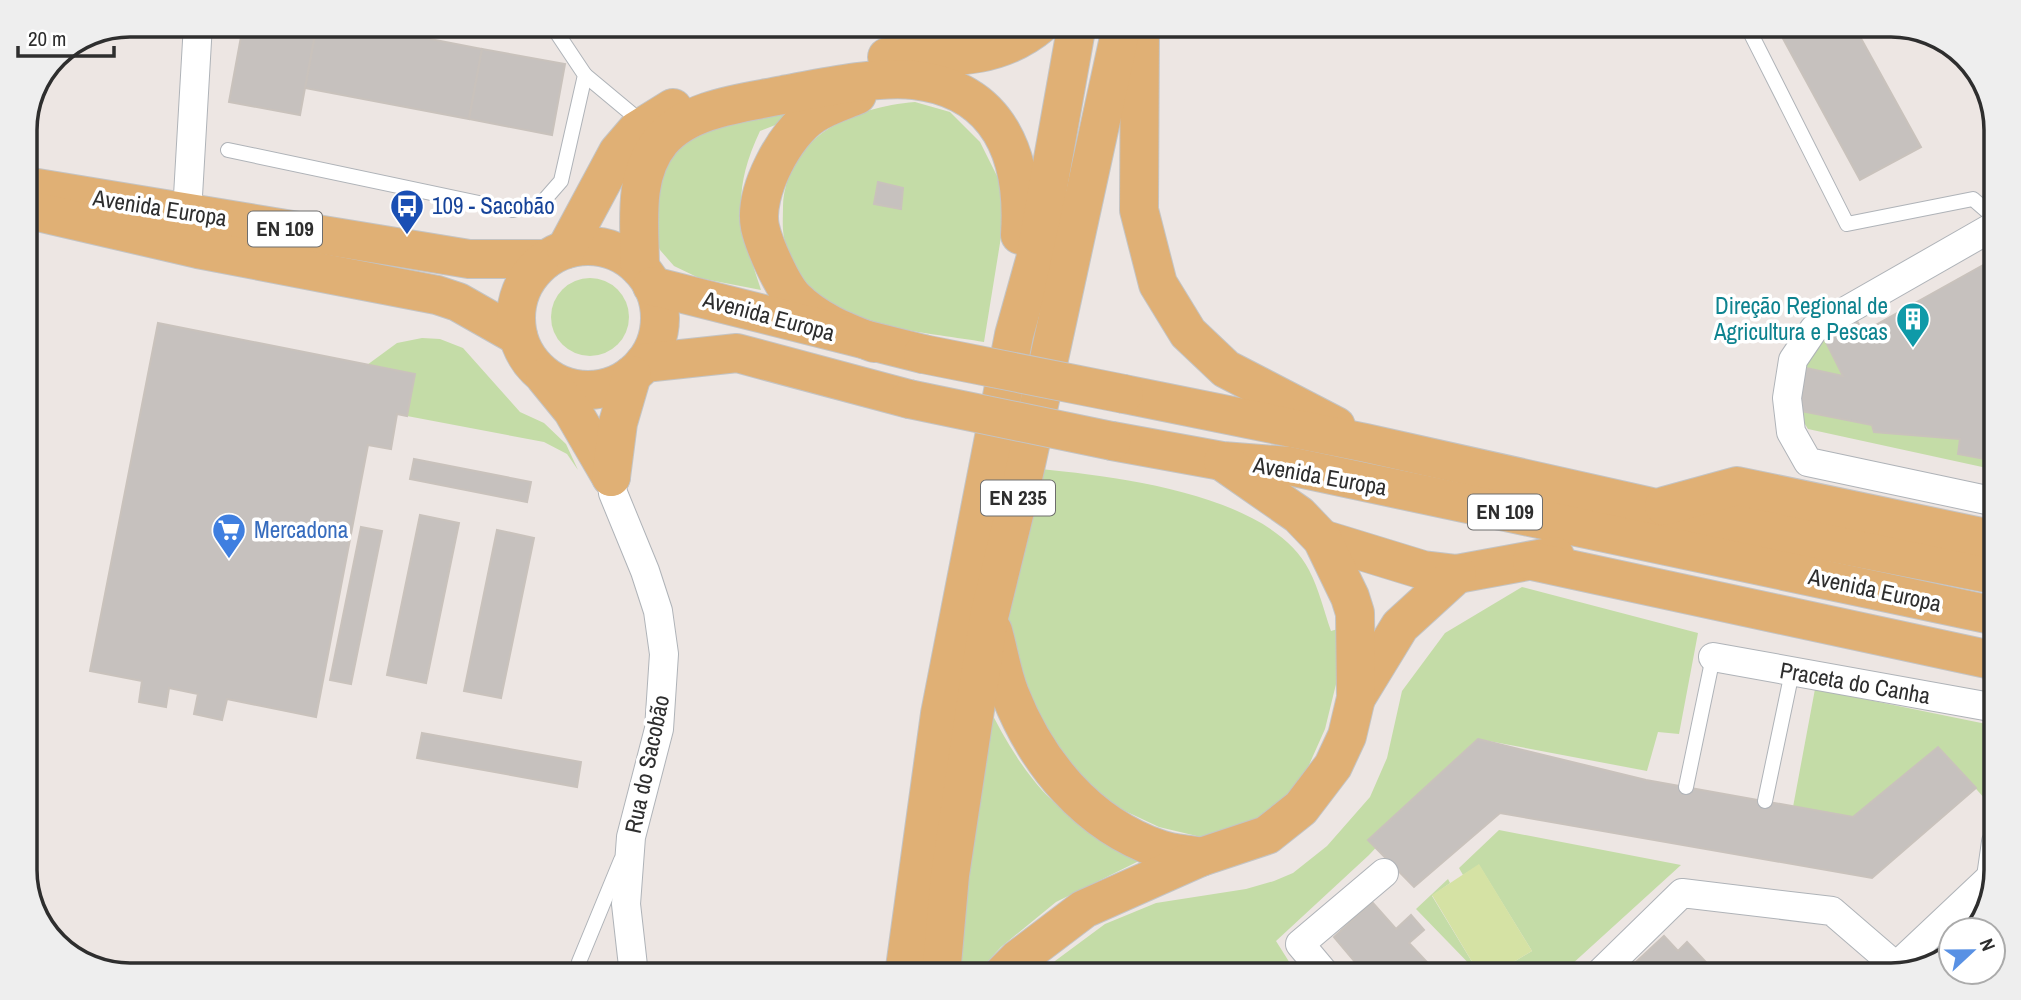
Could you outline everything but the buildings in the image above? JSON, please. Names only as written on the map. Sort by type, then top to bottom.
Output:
[{"type":"main road","points":[[611,477],[572,410],[525,354],[518,336],[516,311],[522,288],[556,254],[618,152],[636,131],[707,89],[888,56],[967,57],[999,50],[1026,37]]},
{"type":"main road","name":"EN 235","points":[[906,963],[940,714],[1014,335],[1035,260],[1075,37]]},
{"type":"main road","name":"EN 235","points":[[942,963],[950,875],[989,617],[1023,478],[1119,37]]},
{"type":"main road","points":[[1140,37],[1139,210],[1158,284],[1188,333],[1226,369],[1366,443]]},
{"type":"main road","points":[[874,343],[830,325],[794,298],[778,271],[759,225],[764,187],[786,141],[812,115],[887,80]]},
{"type":"main road","points":[[611,477],[618,423],[638,369],[659,329],[659,307],[646,277],[640,183],[647,162],[662,139],[705,113],[807,90],[887,80],[913,80],[947,87],[972,100],[995,121],[1012,152],[1021,185],[1014,335]]},
{"type":"main road","name":"Avenida Europa","points":[[37,188],[469,259],[606,248],[630,259],[646,277],[874,343],[1366,443],[1656,508],[1984,573]]},
{"type":"main road","name":"Avenida Europa","points":[[37,212],[198,248],[437,295],[458,302],[518,336]]},
{"type":"main road","name":"Avenida Europa","points":[[543,375],[576,389],[596,390],[638,369],[737,353],[909,399],[1222,461],[1289,466],[1984,612]]},
{"type":"main road","points":[[1014,963],[1084,909],[1202,857],[1267,835],[1301,808],[1333,766],[1347,736],[1356,698],[1355,613],[1322,539],[1299,515],[1222,461]]},
{"type":"main road","points":[[1656,508],[1737,486],[1984,537]]},
{"type":"main road","points":[[1322,539],[1423,570],[1457,574],[1569,552],[1715,568],[1787,571]]},
{"type":"main road","points":[[1532,561],[1984,658]]},
{"type":"main road","points":[[1356,698],[1400,626],[1457,574]]},
{"type":"main road","points":[[989,617],[1010,694],[1039,754],[1076,800],[1122,832],[1160,850],[1202,857]]},
{"type":"street","points":[[187,213],[197,37]]},
{"type":"street","points":[[1984,232],[1814,329],[1793,360],[1787,398],[1791,432],[1808,462],[1984,499]]},
{"type":"street","name":"Rua do Sacobão","points":[[611,477],[613,493],[658,611],[664,654],[659,729],[631,836],[626,904],[633,963]]},
{"type":"street","name":"Praceta do Canha","points":[[1713,657],[1984,706]]},
{"type":"street","points":[[1316,963],[1300,944],[1384,873]]},
{"type":"street","points":[[1610,963],[1682,893],[1832,911],[1884,963]]},
{"type":"street","points":[[1904,962],[1976,909]]},
{"type":"lane","points":[[560,37],[585,75],[633,114],[636,131]]},
{"type":"lane","points":[[1752,37],[1847,224],[1973,199],[1984,209]]},
{"type":"lane","points":[[228,150],[512,210],[540,205],[561,181],[585,75]]},
{"type":"lane","points":[[1686,787],[1713,657]]},
{"type":"lane","points":[[1765,802],[1792,671]]},
{"type":"lane","points":[[581,963],[631,836]]},
{"type":"green space","points":[[915,102],[950,112],[980,142],[999,180],[1006,206],[984,342],[866,321],[824,303],[804,287],[785,241],[783,206],[787,182],[797,161],[810,144],[847,119],[892,105]]},
{"type":"green space","points":[[785,104],[788,120],[760,131],[745,174],[742,193],[744,228],[761,290],[699,278],[674,266],[660,250],[650,229],[665,165],[682,145],[705,129]]},
{"type":"green space","points":[[590,278],[605,281],[618,289],[626,302],[629,317],[626,332],[618,345],[605,353],[590,356],[575,353],[562,345],[554,332],[551,317],[554,302],[562,289],[575,281]]},
{"type":"green space","points":[[1823,336],[1843,376],[1801,367]]},
{"type":"green space","points":[[422,338],[440,339],[463,348],[520,412],[544,423],[566,444],[578,470],[567,454],[544,442],[407,416],[415,374],[367,365],[397,343]]},
{"type":"green space","points":[[1796,410],[1872,425],[1875,432],[1960,439],[1958,454],[1984,459],[1984,467],[1808,429]]},
{"type":"green space","points":[[1031,468],[1143,483],[1224,506],[1260,522],[1289,544],[1309,570],[1331,631],[1341,628],[1338,676],[1325,729],[1305,774],[1273,813],[1201,837],[1159,827],[1108,803],[1052,748],[1021,696],[1005,630]]},
{"type":"green space","points":[[1522,587],[1698,633],[1679,734],[1658,732],[1647,771],[1478,739],[1369,855],[1276,941],[1290,963],[1053,963],[1105,924],[1156,903],[1246,889],[1274,881],[1293,873],[1327,846],[1370,797],[1387,758],[1402,691],[1445,633]]},
{"type":"green space","points":[[1815,689],[1984,724],[1984,798],[1938,747],[1853,817],[1793,807]]},
{"type":"green space","points":[[987,704],[1022,765],[1056,805],[1088,828],[1145,858],[1056,902],[1001,947],[986,963],[952,963]]},
{"type":"green space","points":[[1499,830],[1681,865],[1573,963],[1512,963],[1532,951],[1479,865],[1463,875],[1459,868]]},
{"type":"green space","points":[[1479,864],[1532,951],[1512,963],[1473,963],[1432,895]]},
{"type":"green space","points":[[1448,879],[1450,883],[1432,896],[1473,963],[1468,963],[1416,909]]},
{"type":"place","name":"109 - Sacobão","points":[[407,236]]},
{"type":"place","name":"Direção Regional de Agricultura e Pescas","points":[[1913,349]]},
{"type":"place","name":"Mercadona","points":[[229,560]]}]
